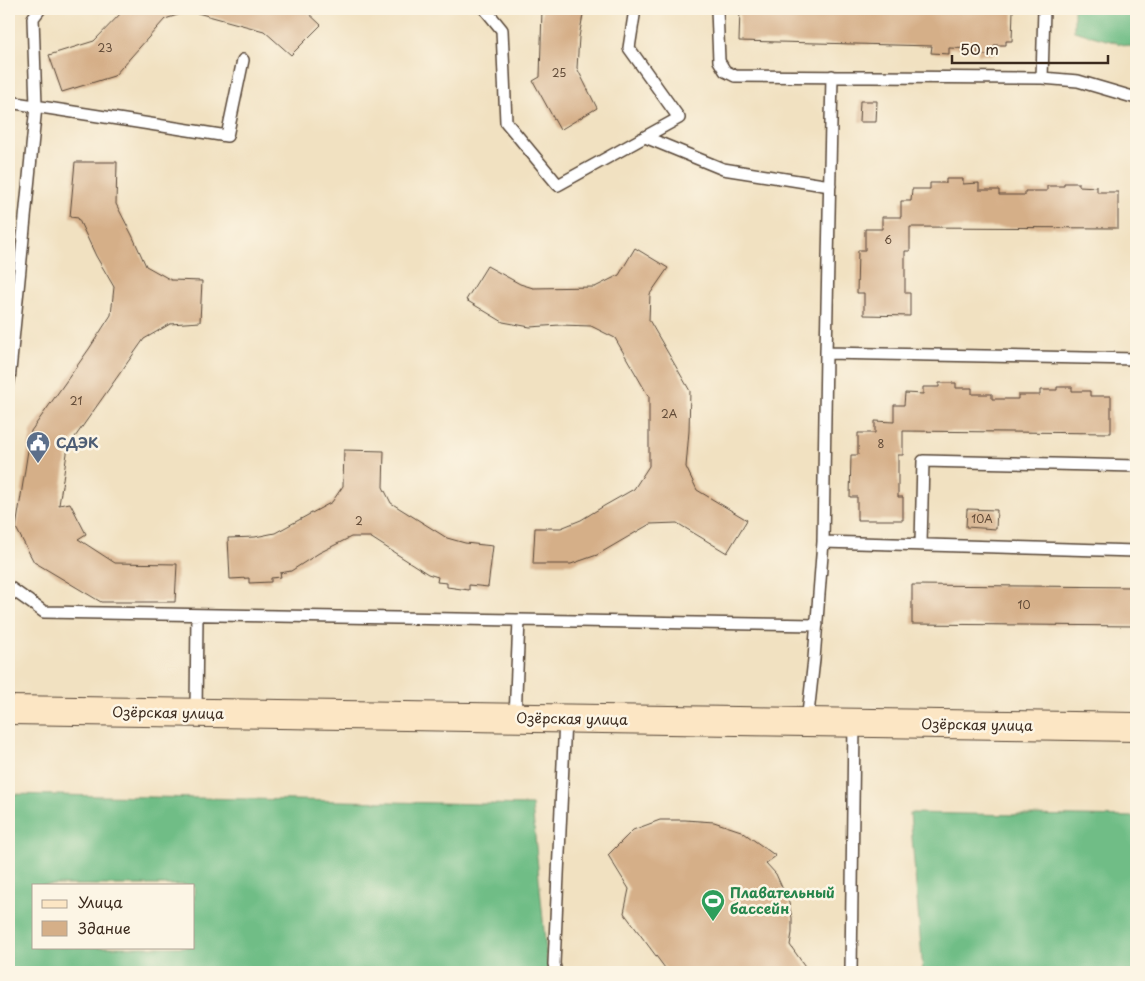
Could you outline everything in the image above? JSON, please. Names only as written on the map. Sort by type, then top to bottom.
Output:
[{"type":"main road","name":"Озёрская улица","points":[[9,710],[1136,728]]},
{"type":"lane","points":[[9,380],[36,106],[33,18],[40,9]]},
{"type":"lane","points":[[485,9],[502,30],[506,122],[558,185],[679,118],[629,48],[635,9]]},
{"type":"lane","points":[[717,9],[719,61],[725,71],[736,76],[1042,78],[1078,81],[1136,98]]},
{"type":"lane","points":[[1042,78],[1044,9]]},
{"type":"lane","points":[[9,102],[227,136],[242,60]]},
{"type":"lane","points":[[807,723],[823,542],[832,76]]},
{"type":"lane","points":[[644,137],[723,169],[830,186]]},
{"type":"lane","points":[[826,353],[1136,359]]},
{"type":"lane","points":[[921,544],[923,461],[1136,466]]},
{"type":"lane","points":[[823,542],[1136,551]]},
{"type":"lane","points":[[9,587],[44,612],[816,625]]},
{"type":"lane","points":[[196,713],[198,615]]},
{"type":"lane","points":[[515,719],[520,620]]},
{"type":"lane","points":[[556,972],[554,964],[565,719]]},
{"type":"lane","points":[[851,972],[854,724]]},
{"type":"green space","points":[[1074,9],[1136,9],[1136,48],[1074,31]]},
{"type":"green space","points":[[9,794],[532,805],[548,972],[9,972]]},
{"type":"green space","points":[[910,813],[1136,817],[1136,972],[923,972]]},
{"type":"building","points":[[125,9],[304,9],[321,25],[291,55],[264,31],[190,11],[165,19],[114,76],[62,92],[49,55],[94,41]]},
{"type":"building","points":[[542,9],[584,9],[579,37],[577,68],[597,108],[560,130],[533,81],[540,77]]},
{"type":"building","points":[[740,9],[1013,9],[1012,41],[1006,41],[1006,45],[994,45],[994,55],[978,55],[978,49],[949,48],[949,54],[931,53],[932,46],[739,41]]},
{"type":"building","points":[[860,101],[877,101],[876,122],[859,122]]},
{"type":"building","points":[[75,162],[117,162],[116,204],[146,266],[171,280],[202,281],[200,322],[170,324],[144,339],[68,447],[59,505],[70,503],[86,534],[78,539],[115,563],[177,564],[175,602],[101,602],[34,562],[16,528],[31,431],[111,315],[114,287],[96,256],[78,218],[70,217]]},
{"type":"building","points":[[946,179],[963,179],[963,184],[979,183],[979,190],[999,190],[999,195],[1025,195],[1025,191],[1047,191],[1047,186],[1064,186],[1064,183],[1079,183],[1079,186],[1097,187],[1097,192],[1118,192],[1118,228],[910,227],[910,251],[905,251],[905,293],[910,293],[910,316],[864,315],[864,293],[857,293],[858,250],[865,250],[865,229],[882,229],[882,217],[901,217],[901,201],[911,201],[912,189],[930,189],[930,183],[946,183]]},
{"type":"building","points":[[635,248],[668,268],[650,294],[649,320],[690,391],[686,467],[697,490],[747,520],[727,553],[677,523],[650,524],[597,555],[571,564],[533,564],[535,528],[561,528],[581,520],[634,489],[649,466],[649,397],[615,338],[591,326],[560,325],[530,327],[503,322],[466,300],[487,266],[520,284],[533,288],[595,287],[619,275]]},
{"type":"building","points":[[939,383],[956,383],[956,388],[972,388],[972,394],[992,394],[992,399],[1018,399],[1018,395],[1040,395],[1040,390],[1057,390],[1057,387],[1072,387],[1072,391],[1090,391],[1090,396],[1111,396],[1111,433],[903,431],[903,455],[898,455],[898,497],[903,497],[903,520],[857,520],[857,497],[850,497],[851,455],[858,455],[858,433],[875,433],[875,421],[894,422],[894,405],[904,405],[905,393],[923,394],[923,387],[939,387]]},
{"type":"building","points":[[344,450],[384,451],[383,487],[391,503],[447,538],[465,543],[493,546],[488,587],[469,585],[469,590],[447,587],[447,583],[437,582],[438,577],[428,574],[370,537],[351,537],[319,553],[291,571],[280,573],[281,577],[271,578],[271,582],[249,583],[249,578],[230,579],[228,538],[255,537],[275,533],[332,502],[343,486]]},
{"type":"building","points":[[967,509],[997,510],[996,529],[966,527]]},
{"type":"building","points":[[912,585],[1136,587],[1136,626],[912,624]]},
{"type":"building","points":[[660,820],[714,822],[741,831],[776,856],[766,863],[776,874],[789,903],[792,918],[790,945],[809,972],[668,972],[624,913],[629,889],[608,855],[633,830]]},
{"type":"place","name":"СДЭК","points":[[38,464]]},
{"type":"place","name":"Плавательный бассейн","points":[[713,922]]}]
